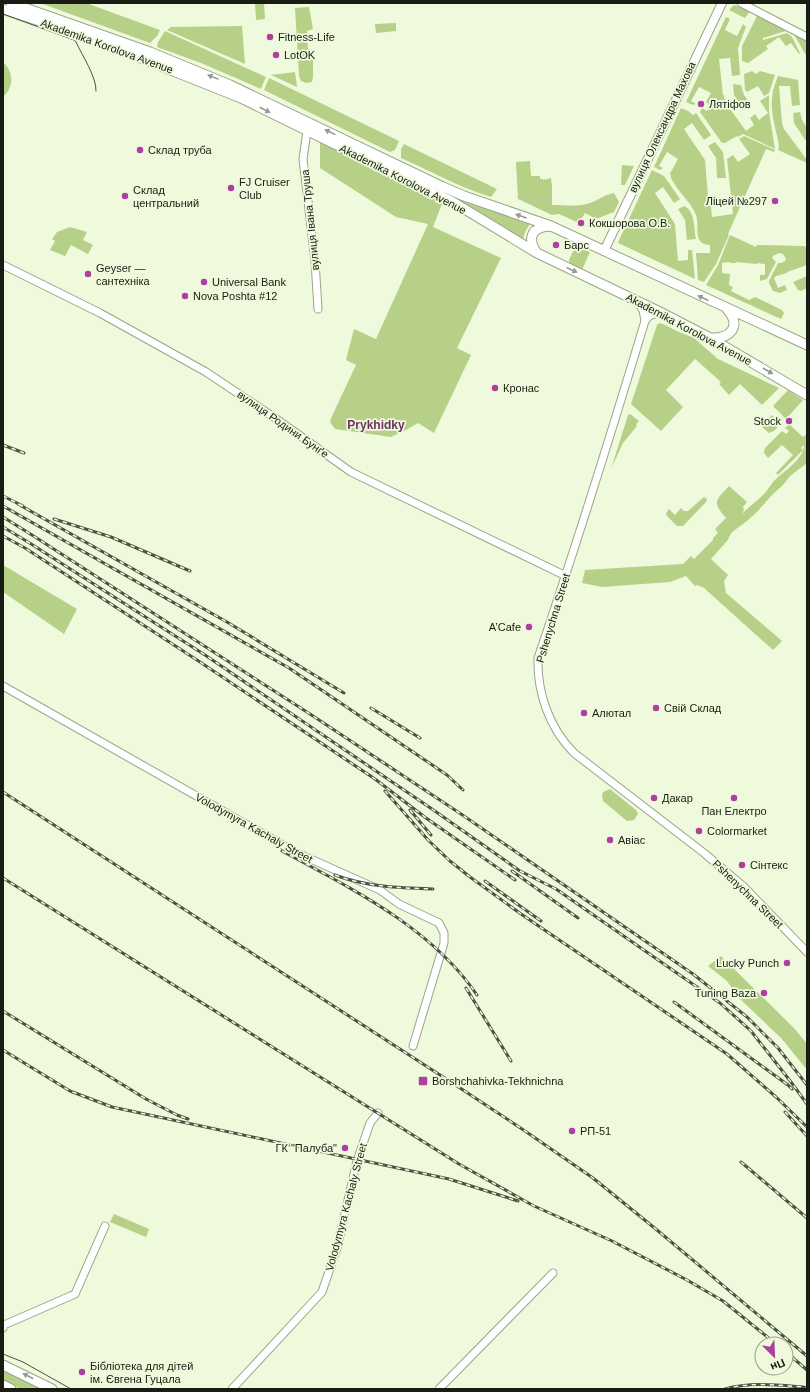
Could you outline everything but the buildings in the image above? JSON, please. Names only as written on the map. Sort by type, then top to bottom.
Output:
[{"type":"main road","name":"Akademika Korolova Avenue","points":[[12,3],[150,52],[230,84],[464,196],[551,226],[726,309],[777,330],[807,345]]},
{"type":"main road","name":"Akademika Korolova Avenue","points":[[3,9],[88,37],[230,93],[453,202],[536,253],[636,300],[710,338],[807,395]]},
{"type":"main road","points":[[536,253],[532,243],[533,234],[539,228],[551,226]]},
{"type":"main road","points":[[710,338],[723,337],[732,332],[734,320],[732,315],[726,309]]},
{"type":"main road","points":[[3,1365],[52,1389]]},
{"type":"main road","points":[[3,1385],[11,1389]]},
{"type":"street","name":"вулиця Олександра Махова","points":[[604,252],[722,3]]},
{"type":"street","points":[[741,3],[807,37]]},
{"type":"street","name":"вулиця Івана Труша","points":[[307,131],[303,160],[315,262],[318,309]]},
{"type":"street","name":"вулиця Родини Бунґе","points":[[3,265],[100,313],[206,372],[275,418],[351,472],[566,576]]},
{"type":"street","points":[[636,300],[643,310],[645,321]]},
{"type":"street","points":[[645,321],[649,316],[660,312]]},
{"type":"street","name":"Pshenychna Street","points":[[645,321],[566,576],[538,658],[540,688],[547,712],[554,728],[561,739],[574,753],[704,853],[744,887],[807,952]]},
{"type":"street","name":"Volodymyra Kachaly Street","points":[[3,686],[295,852],[380,890],[399,904],[438,923],[444,933],[444,943],[413,1046]]},
{"type":"street","name":"Volodymyra Kachaly Street","points":[[232,1389],[322,1292],[337,1248],[357,1161],[370,1123],[378,1113]]},
{"type":"street","points":[[3,1326],[75,1294],[105,1226]]},
{"type":"street","points":[[439,1389],[553,1273]]},
{"type":"green space","points":[[40,3],[86,3],[160,30],[157,36],[150,43]]},
{"type":"green space","points":[[255,3],[264,3],[265,19],[256,20]]},
{"type":"green space","points":[[734,5],[750,11],[745,18],[729,10]]},
{"type":"green space","points":[[309,7],[313,29],[307,31],[308,49],[313,51],[313,77],[312,82],[306,83],[301,81],[299,76],[295,8]]},
{"type":"green space","points":[[757,16],[786,30],[763,38],[763,40],[787,33],[792,37],[800,53],[799,54],[791,43],[786,46],[779,37],[766,46],[768,49],[748,63],[742,61],[742,46]]},
{"type":"green space","points":[[726,17],[730,19],[725,30],[737,36],[743,24],[746,27],[738,48],[740,75],[732,76],[730,58],[719,59],[723,95],[724,99],[726,100],[725,102],[746,131],[754,125],[750,118],[755,114],[759,120],[768,113],[760,101],[769,95],[769,112],[775,149],[743,134],[722,143],[700,112],[702,108],[707,111],[710,105],[706,102],[711,93],[699,87],[691,101],[696,104],[693,105],[686,102]]},
{"type":"green space","points":[[396,23],[396,31],[376,33],[375,24]]},
{"type":"green space","points":[[242,26],[245,64],[167,30],[171,27]]},
{"type":"green space","points":[[165,31],[266,77],[261,89],[201,63],[157,47],[158,42]]},
{"type":"green space","points":[[793,33],[807,40],[807,57]]},
{"type":"green space","points":[[3,62],[7,66],[11,75],[11,84],[7,93],[3,97]]},
{"type":"green space","points":[[752,71],[756,74],[760,71],[775,75],[769,93],[764,96],[758,86],[747,92],[745,90],[744,74]]},
{"type":"green space","points":[[295,72],[297,87],[271,75]]},
{"type":"green space","points":[[778,76],[798,80],[800,105],[792,106],[790,86],[779,86],[782,123],[784,129],[807,160],[807,163],[778,150],[779,146],[772,111],[772,95]]},
{"type":"green space","points":[[269,78],[399,141],[395,150],[390,152],[264,90]]},
{"type":"green space","points":[[733,84],[741,85],[744,95],[751,105],[744,110],[734,95]]},
{"type":"green space","points":[[681,108],[693,115],[696,113],[711,135],[704,140],[692,123],[684,129],[705,160],[708,196],[710,197],[712,217],[733,214],[727,159],[733,155],[738,162],[750,154],[739,139],[744,136],[775,150],[774,152],[766,149],[716,264],[704,282],[698,280],[696,253],[710,253],[710,245],[701,242],[698,234],[697,220],[694,210],[671,178],[670,171],[671,172],[678,159],[667,152],[659,166],[663,168],[660,170],[654,167]]},
{"type":"green space","points":[[800,112],[802,120],[807,128],[807,139],[805,140],[794,123],[793,113]]},
{"type":"green space","points":[[320,142],[440,200],[442,204],[433,227],[501,258],[457,348],[471,355],[434,433],[418,423],[391,437],[335,429],[330,422],[356,365],[346,360],[354,329],[376,339],[428,224],[396,217],[320,168]]},
{"type":"green space","points":[[715,142],[723,152],[726,178],[717,178],[716,158],[708,146]]},
{"type":"green space","points":[[404,144],[497,189],[491,197],[457,184],[401,158],[401,149]]},
{"type":"green space","points":[[530,161],[531,176],[540,176],[540,179],[543,180],[551,178],[552,205],[586,204],[614,193],[619,202],[614,212],[596,219],[585,213],[579,223],[559,214],[552,215],[518,199],[516,162]]},
{"type":"green space","points":[[622,165],[634,166],[625,185],[621,185]]},
{"type":"green space","points":[[652,170],[664,176],[680,199],[674,203],[663,187],[655,193],[675,224],[678,261],[688,260],[688,250],[692,250],[695,279],[618,243]]},
{"type":"green space","points":[[463,202],[530,222],[530,224],[523,239]]},
{"type":"green space","points":[[684,206],[688,208],[692,216],[696,239],[687,240],[685,220],[678,209]]},
{"type":"green space","points":[[70,227],[87,232],[83,240],[93,245],[88,254],[71,245],[65,256],[50,250],[55,241],[52,239],[57,232]]},
{"type":"green space","points":[[730,235],[756,247],[757,245],[807,247],[807,265],[774,278],[778,288],[785,285],[787,290],[780,293],[773,291],[769,281],[778,263],[785,261],[786,259],[783,254],[779,253],[773,256],[772,258],[776,262],[767,279],[760,281],[760,275],[765,275],[765,264],[736,262],[722,263],[722,273],[730,274],[729,285],[733,287],[731,291],[749,300],[755,297],[782,310],[784,313],[781,319],[706,285],[718,265]]},
{"type":"green space","points":[[579,247],[590,252],[582,270],[570,264],[569,260],[574,249]]},
{"type":"green space","points":[[807,276],[807,288],[801,291],[798,290],[793,282]]},
{"type":"green space","points":[[659,323],[694,338],[718,359],[779,388],[762,405],[740,384],[729,395],[719,384],[721,382],[695,359],[666,390],[683,407],[661,431],[631,404],[657,325]]},
{"type":"green space","points":[[788,390],[803,400],[786,419],[773,406]]},
{"type":"green space","points":[[630,414],[639,421],[636,424],[637,426],[623,443],[611,469],[628,415]]},
{"type":"green space","points":[[772,415],[779,422],[776,425],[778,427],[769,433],[761,426]]},
{"type":"green space","points":[[789,424],[803,437],[807,434],[807,463],[790,476],[757,512],[732,532],[727,541],[711,559],[728,575],[724,581],[726,593],[782,641],[773,650],[704,588],[697,585],[695,586],[686,576],[670,582],[602,587],[582,583],[585,570],[683,564],[691,556],[694,559],[713,540],[718,533],[715,529],[726,518],[717,505],[717,502],[718,498],[729,486],[747,502],[743,507],[744,510],[742,514],[765,493],[774,481],[801,455],[803,450],[778,475],[776,473],[793,455],[782,445],[768,458],[764,453],[765,448],[782,431],[786,434],[789,431],[785,428]]},
{"type":"green space","points":[[704,497],[707,499],[706,502],[683,526],[677,526],[667,516],[666,513],[669,509],[675,515],[681,508],[684,511],[688,511]]},
{"type":"green space","points":[[3,565],[77,609],[64,634],[3,592]]},
{"type":"green space","points":[[610,789],[636,810],[638,814],[634,820],[627,821],[603,801],[603,792]]},
{"type":"green space","points":[[721,956],[794,1028],[807,1044],[807,1070],[782,1039],[737,996],[727,981],[708,966]]},
{"type":"green space","points":[[114,1214],[149,1229],[146,1237],[110,1222]]},
{"type":"green space","points":[[3,1369],[47,1389],[21,1389],[3,1381]]},
{"type":"tram line","points":[[3,14],[74,40],[92,73],[96,91]]},
{"type":"tram line","points":[[3,1354],[23,1362],[71,1389]]},
{"type":"railway","points":[[3,445],[24,453]]},
{"type":"railway","points":[[3,496],[23,506]]},
{"type":"railway","points":[[18,504],[227,622],[344,693]]},
{"type":"railway","points":[[3,506],[289,668],[447,775],[463,790]]},
{"type":"railway","points":[[3,517],[310,714],[461,814],[693,974],[747,1017],[778,1048],[807,1085]]},
{"type":"railway","points":[[54,519],[111,537],[190,571]]},
{"type":"railway","points":[[3,527],[205,655],[432,809],[520,871],[556,889],[720,1003],[751,1031],[807,1104]]},
{"type":"railway","points":[[3,536],[25,548],[200,662],[375,779],[426,818],[515,880]]},
{"type":"railway","points":[[371,708],[420,738]]},
{"type":"railway","points":[[385,791],[429,841],[470,877],[521,914],[727,1054],[776,1097],[807,1127]]},
{"type":"railway","points":[[3,792],[457,1086],[593,1178],[807,1356]]},
{"type":"railway","points":[[410,810],[431,835]]},
{"type":"railway","points":[[282,851],[362,895],[414,930],[437,949],[458,971],[477,995]]},
{"type":"railway","points":[[512,871],[578,918]]},
{"type":"railway","points":[[335,875],[371,884],[433,889]]},
{"type":"railway","points":[[3,878],[459,1164],[534,1206],[612,1241],[687,1280],[723,1301],[766,1336]]},
{"type":"railway","points":[[485,881],[541,921]]},
{"type":"railway","points":[[466,988],[511,1061]]},
{"type":"railway","points":[[674,1002],[792,1089]]},
{"type":"railway","points":[[3,1011],[146,1099],[188,1119]]},
{"type":"railway","points":[[3,1050],[70,1091],[112,1107],[449,1179],[518,1201]]},
{"type":"railway","points":[[785,1112],[807,1136]]},
{"type":"railway","points":[[741,1162],[807,1218]]},
{"type":"railway","points":[[794,1359],[807,1370]]},
{"type":"railway","points":[[725,1389],[744,1385],[793,1386],[807,1388]]},
{"type":"place","name":"Fitness-Life","points":[[270,37]]},
{"type":"place","name":"LotOK","points":[[276,55]]},
{"type":"place","name":"Лятіфов","points":[[701,104]]},
{"type":"place","name":"Склад труба","points":[[140,150]]},
{"type":"place","name":"FJ Cruiser Club","points":[[231,188]]},
{"type":"place","name":"Склад центральний","points":[[125,196]]},
{"type":"place","name":"Ліцей №297","points":[[775,201]]},
{"type":"place","name":"Кокшорова О.В.","points":[[581,223]]},
{"type":"place","name":"Барс","points":[[556,245]]},
{"type":"place","name":"Geyser — сантехніка","points":[[88,274]]},
{"type":"place","name":"Universal Bank","points":[[204,282]]},
{"type":"place","name":"Nova Poshta #12","points":[[185,296]]},
{"type":"place","name":"Кронас","points":[[495,388]]},
{"type":"place","name":"Stock","points":[[789,421]]},
{"type":"place","name":"A’Cafe","points":[[529,627]]},
{"type":"place","name":"Свій Склад","points":[[656,708]]},
{"type":"place","name":"Алютал","points":[[584,713]]},
{"type":"place","name":"Дакар","points":[[654,798]]},
{"type":"place","name":"Пан Електро","points":[[734,798]]},
{"type":"place","name":"Colormarket","points":[[699,831]]},
{"type":"place","name":"Авіас","points":[[610,840]]},
{"type":"place","name":"Сінтекс","points":[[742,865]]},
{"type":"place","name":"Lucky Punch","points":[[787,963]]},
{"type":"place","name":"Tuning Baza","points":[[764,993]]},
{"type":"place","name":"Borshchahivka-Tekhnichna","points":[[423,1081]]},
{"type":"place","name":"РП-51","points":[[572,1131]]},
{"type":"place","name":"ГК \"Палуба\"","points":[[345,1148]]},
{"type":"place","name":"Бібліотека для дітей ім. Євгена Гуцала","points":[[82,1372]]},
{"type":"district","name":"Prykhidky","points":[[376,425]]}]
